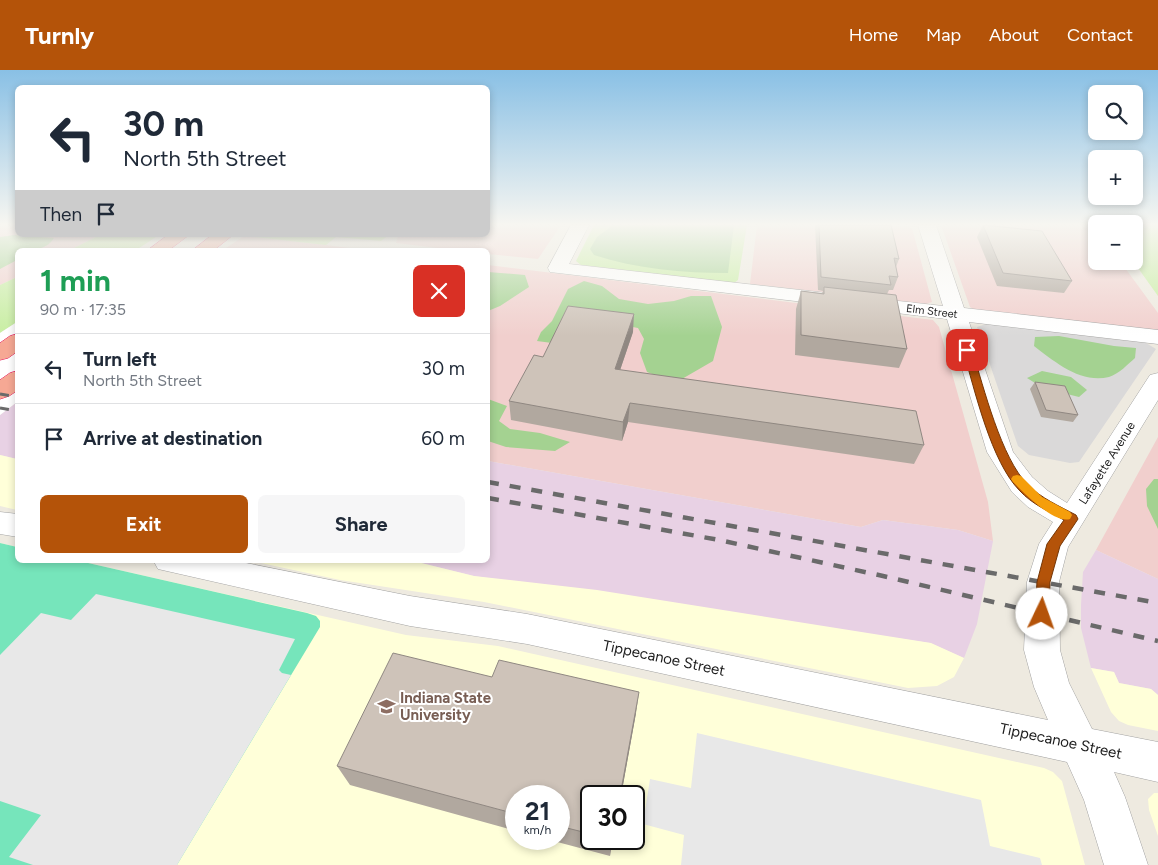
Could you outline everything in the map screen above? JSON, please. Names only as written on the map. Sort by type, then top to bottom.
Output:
[{"type":"highway","points":[[0,353],[15,343]]},
{"type":"highway","points":[[0,391],[15,380]]},
{"type":"street","name":"Elm Street","points":[[560,262],[557,268],[1158,337]]},
{"type":"street","points":[[939,262],[1000,452],[1010,471],[1023,487],[1038,500],[1072,519]]},
{"type":"street","name":"Lafayette Avenue","points":[[1126,865],[1104,797],[1052,687],[1042,650],[1043,582],[1054,544],[1072,519],[1158,380]]},
{"type":"street","points":[[0,523],[15,526]]},
{"type":"street","name":"Tippecanoe Street","points":[[184,563],[410,611],[527,629],[1158,762]]},
{"type":"shaded area","points":[[0,262],[15,262],[15,278],[0,285]]},
{"type":"shaded area","points":[[753,262],[921,262],[932,302],[926,304],[750,284]]},
{"type":"shaded area","points":[[954,262],[1088,262],[1088,270],[1127,270],[1158,313],[1158,331],[973,309],[970,307]]},
{"type":"shaded area","points":[[490,265],[933,320],[939,327],[988,502],[993,541],[958,530],[883,520],[861,527],[490,461]]},
{"type":"shaded area","points":[[986,324],[1146,343],[1156,349],[1079,462],[1070,463],[1029,455],[1018,446],[977,327]]},
{"type":"shaded area","points":[[15,404],[15,459],[0,455],[0,415]]},
{"type":"shaded area","points":[[1158,437],[1158,579],[1096,550]]},
{"type":"shaded area","points":[[0,455],[15,459],[15,510],[0,506]]},
{"type":"shaded area","points":[[490,461],[861,527],[883,520],[958,530],[993,541],[977,624],[964,658],[930,643],[474,576],[421,563],[490,563]]},
{"type":"shaded area","name":"Indiana State University","points":[[0,543],[15,547],[15,563],[88,563],[406,635],[498,646],[1044,768],[1053,772],[1062,781],[1085,865],[0,865]]},
{"type":"shaded area","points":[[1096,550],[1158,579],[1158,695],[1151,689],[1119,683],[1114,672],[1091,668],[1081,628],[1081,605],[1083,572]]},
{"type":"shaded area","points":[[261,563],[421,563],[474,576],[597,590],[931,643],[964,658],[954,677],[937,686],[908,688],[484,602],[340,580]]},
{"type":"shaded area","points":[[96,594],[295,639],[279,670],[282,673],[291,675],[177,865],[33,865],[9,857],[41,815],[0,801],[0,655],[41,613],[71,620]]},
{"type":"shaded area","points":[[1091,668],[1114,672],[1119,683],[1151,689],[1158,695],[1158,731],[1128,725],[1119,721],[1111,712]]},
{"type":"shaded area","points":[[697,733],[981,800],[990,846],[1040,858],[1042,865],[681,865],[684,835],[645,825],[645,811],[650,779],[691,788]]},
{"type":"shaded area","points":[[1154,793],[1158,793],[1158,836],[1149,810],[1148,799]]},
{"type":"green space","points":[[0,262],[13,262],[0,269]]},
{"type":"green space","points":[[577,262],[741,262],[738,280],[734,283],[581,265]]},
{"type":"green space","points":[[618,262],[729,262],[728,273],[660,269]]},
{"type":"green space","points":[[1143,262],[1158,262],[1158,296],[1139,270],[1143,270]]},
{"type":"green space","points":[[490,272],[525,275],[529,287],[500,306],[490,310]]},
{"type":"green space","points":[[15,278],[15,323],[0,333],[0,285]]},
{"type":"green space","points":[[584,281],[602,286],[619,299],[648,304],[674,301],[691,296],[711,296],[722,327],[713,361],[675,383],[647,372],[640,353],[644,339],[638,328],[606,322],[552,343],[537,341],[541,332],[552,321],[568,289]]},
{"type":"green space","points":[[1059,336],[1136,348],[1135,358],[1113,376],[1088,377],[1060,365],[1034,346],[1035,337]]},
{"type":"green space","points":[[1042,371],[1071,377],[1087,390],[1079,397],[1043,388],[1027,378]]},
{"type":"green space","points":[[490,400],[507,406],[499,421],[510,429],[540,433],[570,442],[555,451],[506,447],[490,442]]},
{"type":"green space","points":[[1154,479],[1158,479],[1158,529],[1147,506],[1146,489]]},
{"type":"green space","points":[[0,543],[15,547],[15,563],[88,563],[307,613],[316,616],[320,621],[320,627],[177,865],[0,865]]},
{"type":"pier","points":[[15,323],[15,404],[0,415],[0,333]]},
{"type":"building","points":[[820,262],[895,262],[898,277],[889,276],[891,285],[821,277]]},
{"type":"building","points":[[998,262],[1061,262],[1072,281],[1003,273]]},
{"type":"building","points":[[824,287],[896,295],[907,349],[801,335],[801,291],[824,294]]},
{"type":"building","points":[[568,306],[634,314],[615,369],[916,411],[924,445],[630,403],[623,422],[509,401],[534,355],[543,357]]},
{"type":"building","points":[[1035,382],[1065,386],[1078,415],[1046,410]]},
{"type":"building","points":[[393,653],[492,677],[499,660],[639,692],[622,785],[580,785],[580,831],[570,829],[570,785],[505,785],[505,811],[337,766]]},
{"type":"railway","points":[[0,394],[15,396]]},
{"type":"railway","points":[[0,408],[15,410]]},
{"type":"railway","points":[[490,482],[1158,603]]},
{"type":"railway","points":[[490,498],[719,540],[883,576],[1158,641]]},
{"type":"slow traffic","points":[[1017,479],[1038,500],[1066,515]]},
{"type":"place","name":"Indiana State University","points":[[386,707]]},
{"type":"route","points":[[967,350],[1000,452],[1010,471],[1023,487],[1038,500],[1072,519],[1054,544],[1046,567],[1043,582],[1042,614]]}]
